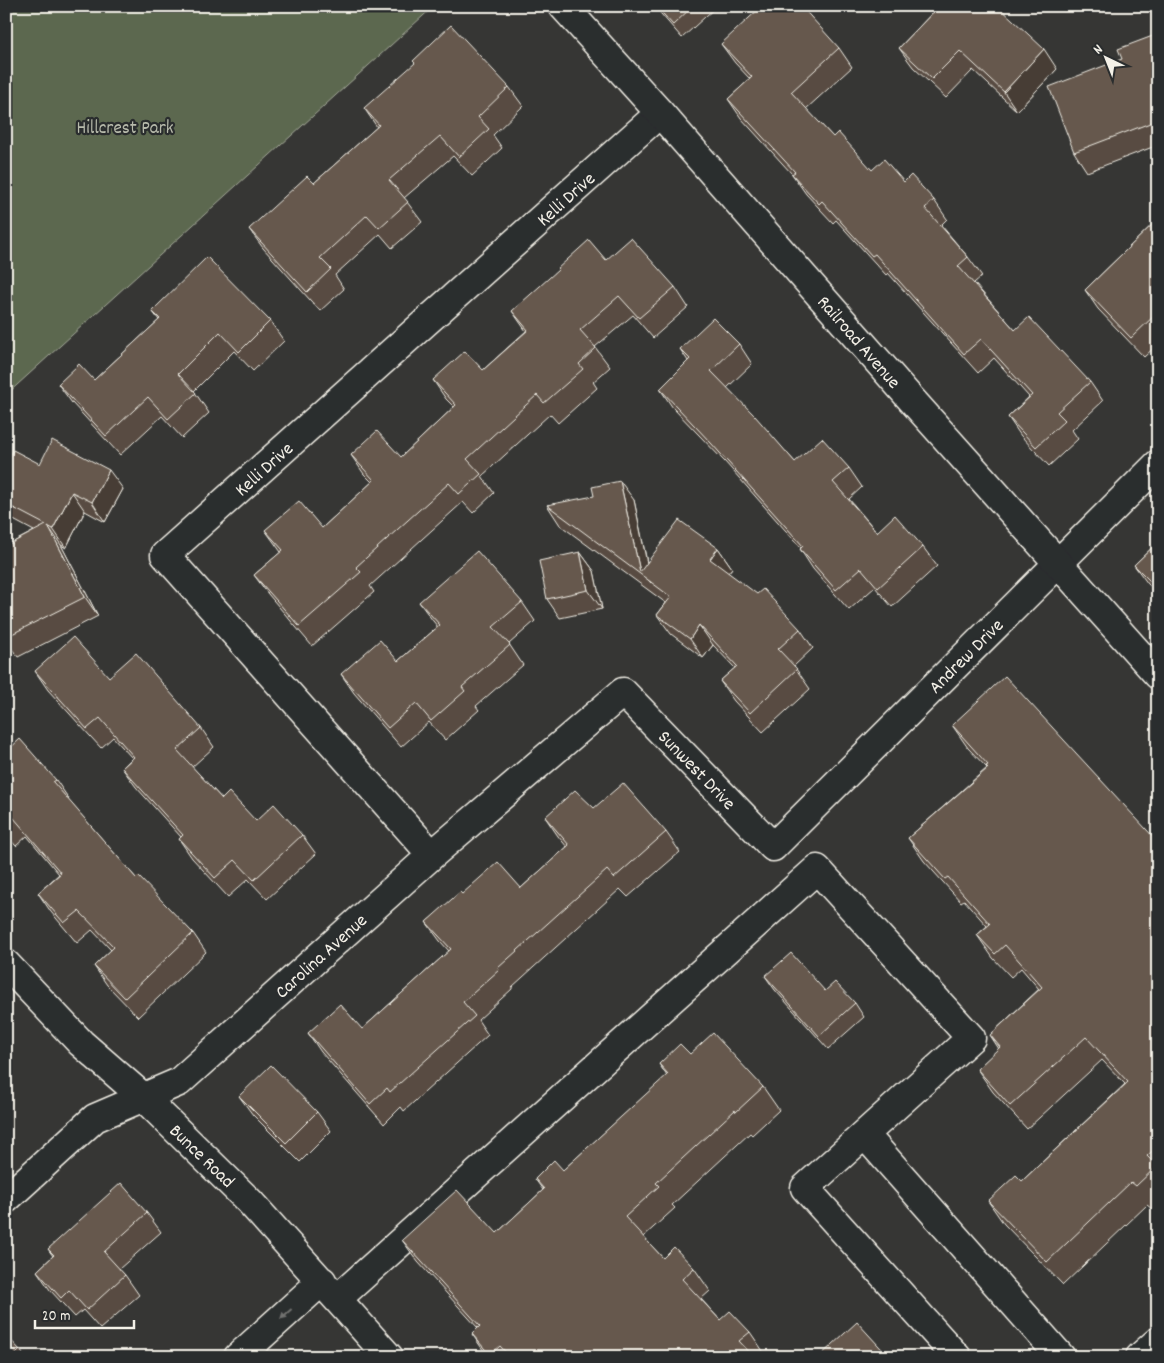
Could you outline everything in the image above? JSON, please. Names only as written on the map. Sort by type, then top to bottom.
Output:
[{"type":"street","name":"Railroad Avenue","points":[[562,6],[660,113],[911,399],[1158,675]]},
{"type":"street","name":"Kelli Drive","points":[[432,855],[165,555],[660,113]]},
{"type":"street","name":"Andrew Drive","points":[[773,847],[1158,464]]},
{"type":"street","name":"Carolina Avenue","points":[[6,1199],[95,1118],[179,1082],[432,855],[623,692]]},
{"type":"street","name":"Sunwest Drive","points":[[623,692],[773,847]]},
{"type":"street","points":[[238,1357],[330,1290],[817,869],[971,1038],[805,1188],[957,1357]]},
{"type":"street","name":"Bunce Road","points":[[6,964],[81,1044],[143,1097],[250,1202],[389,1357]]},
{"type":"street","points":[[865,1135],[1062,1357]]},
{"type":"street","points":[[1140,1357],[1158,1340]]},
{"type":"green space","name":"Hillcrest Park","points":[[6,6],[434,6],[6,395]]},
{"type":"building","points":[[656,6],[693,6],[673,25]]},
{"type":"building","points":[[762,6],[801,6],[839,48],[791,92],[833,137],[838,132],[872,170],[884,159],[904,182],[911,175],[934,200],[925,208],[968,257],[958,266],[1015,330],[1029,317],[1090,382],[1057,412],[1065,420],[1036,447],[1008,417],[1032,395],[981,339],[964,354],[875,254],[872,256],[822,201],[819,204],[792,174],[795,172],[728,99],[752,77],[721,44]]},
{"type":"building","points":[[939,6],[998,6],[1044,49],[1004,92],[960,51],[932,79],[899,48]]},
{"type":"building","points":[[451,25],[509,87],[478,117],[489,129],[459,157],[440,136],[389,180],[408,202],[379,228],[367,215],[320,258],[331,269],[307,292],[249,229],[307,176],[314,183],[379,125],[364,108],[415,63],[413,61]]},
{"type":"building","points":[[1158,34],[1158,120],[1074,152],[1049,87],[1122,59],[1118,49]]},
{"type":"building","points":[[1158,219],[1158,312],[1131,338],[1085,290]]},
{"type":"building","points":[[631,238],[675,287],[639,318],[619,296],[580,330],[596,348],[579,364],[583,369],[544,403],[537,395],[467,459],[481,474],[459,494],[449,483],[356,567],[361,572],[299,626],[254,575],[283,550],[265,530],[299,501],[322,528],[374,480],[351,455],[377,431],[401,457],[456,405],[433,380],[465,351],[483,370],[528,330],[512,311],[589,240],[606,260]]},
{"type":"building","points":[[207,257],[270,321],[239,352],[220,332],[178,374],[196,393],[168,419],[148,397],[106,436],[58,384],[79,364],[94,380],[160,319],[152,311]]},
{"type":"building","points":[[713,318],[739,344],[711,371],[755,416],[795,462],[822,438],[849,468],[833,482],[877,532],[895,515],[923,547],[878,588],[861,568],[836,590],[800,549],[803,546],[660,389],[690,359],[680,349]]},
{"type":"building","points":[[52,440],[109,470],[92,502],[72,492],[53,529],[48,526],[85,597],[6,637],[6,546],[46,525],[6,504],[6,464],[13,450],[40,464]]},
{"type":"building","points":[[620,481],[640,572],[679,520],[718,548],[710,559],[757,594],[763,589],[800,629],[778,649],[797,669],[750,713],[720,681],[737,666],[699,625],[690,639],[657,615],[671,597],[547,505],[594,496],[592,487]]},
{"type":"building","points":[[1158,542],[1158,589],[1134,565]]},
{"type":"building","points":[[477,551],[522,602],[493,627],[510,645],[462,687],[465,691],[431,721],[416,703],[388,728],[341,674],[380,640],[398,661],[440,625],[419,602]]},
{"type":"building","points":[[580,552],[588,590],[547,599],[539,561]]},
{"type":"building","points":[[73,637],[109,677],[136,653],[201,728],[177,750],[222,799],[229,792],[256,821],[274,804],[302,835],[254,880],[235,860],[215,878],[179,839],[183,835],[122,768],[134,757],[100,718],[87,729],[35,671]]},
{"type":"building","points":[[1005,676],[1158,842],[1158,1146],[1147,1156],[1157,1166],[1136,1186],[1131,1182],[1047,1262],[988,1201],[1016,1175],[1022,1181],[1128,1082],[1086,1037],[1010,1106],[977,1069],[1000,1047],[990,1035],[1042,987],[1005,945],[995,954],[977,935],[990,924],[948,877],[945,879],[908,838],[988,768],[986,766],[988,765],[952,725]]},
{"type":"building","points":[[20,739],[56,780],[53,782],[136,878],[138,876],[193,933],[125,998],[94,966],[114,947],[79,911],[64,923],[38,893],[61,873],[13,817],[6,823],[6,750]]},
{"type":"building","points":[[623,783],[666,832],[614,878],[607,870],[498,968],[499,970],[463,1002],[475,1016],[390,1092],[387,1088],[370,1104],[308,1033],[340,1004],[362,1029],[451,949],[426,922],[460,892],[462,894],[498,862],[521,888],[569,845],[545,817],[575,790],[594,808]]},
{"type":"building","points":[[791,953],[825,991],[835,982],[855,1003],[819,1036],[765,976]]},
{"type":"building","points":[[713,1033],[763,1087],[736,1112],[735,1110],[656,1183],[659,1186],[625,1217],[663,1258],[674,1247],[694,1268],[682,1279],[720,1320],[730,1311],[750,1332],[739,1341],[754,1357],[510,1357],[500,1346],[490,1355],[472,1334],[480,1326],[402,1240],[457,1190],[497,1233],[544,1189],[535,1179],[554,1160],[563,1170],[668,1074],[659,1064],[680,1044],[690,1054]]},
{"type":"building","points":[[271,1065],[317,1112],[286,1143],[239,1096]]},
{"type":"building","points":[[121,1183],[147,1213],[104,1252],[125,1275],[87,1310],[69,1290],[61,1298],[37,1271],[54,1255],[48,1249]]},
{"type":"building","points":[[857,1322],[889,1357],[819,1357]]},
{"type":"building","points":[[6,1335],[20,1350],[13,1357],[6,1357]]}]
